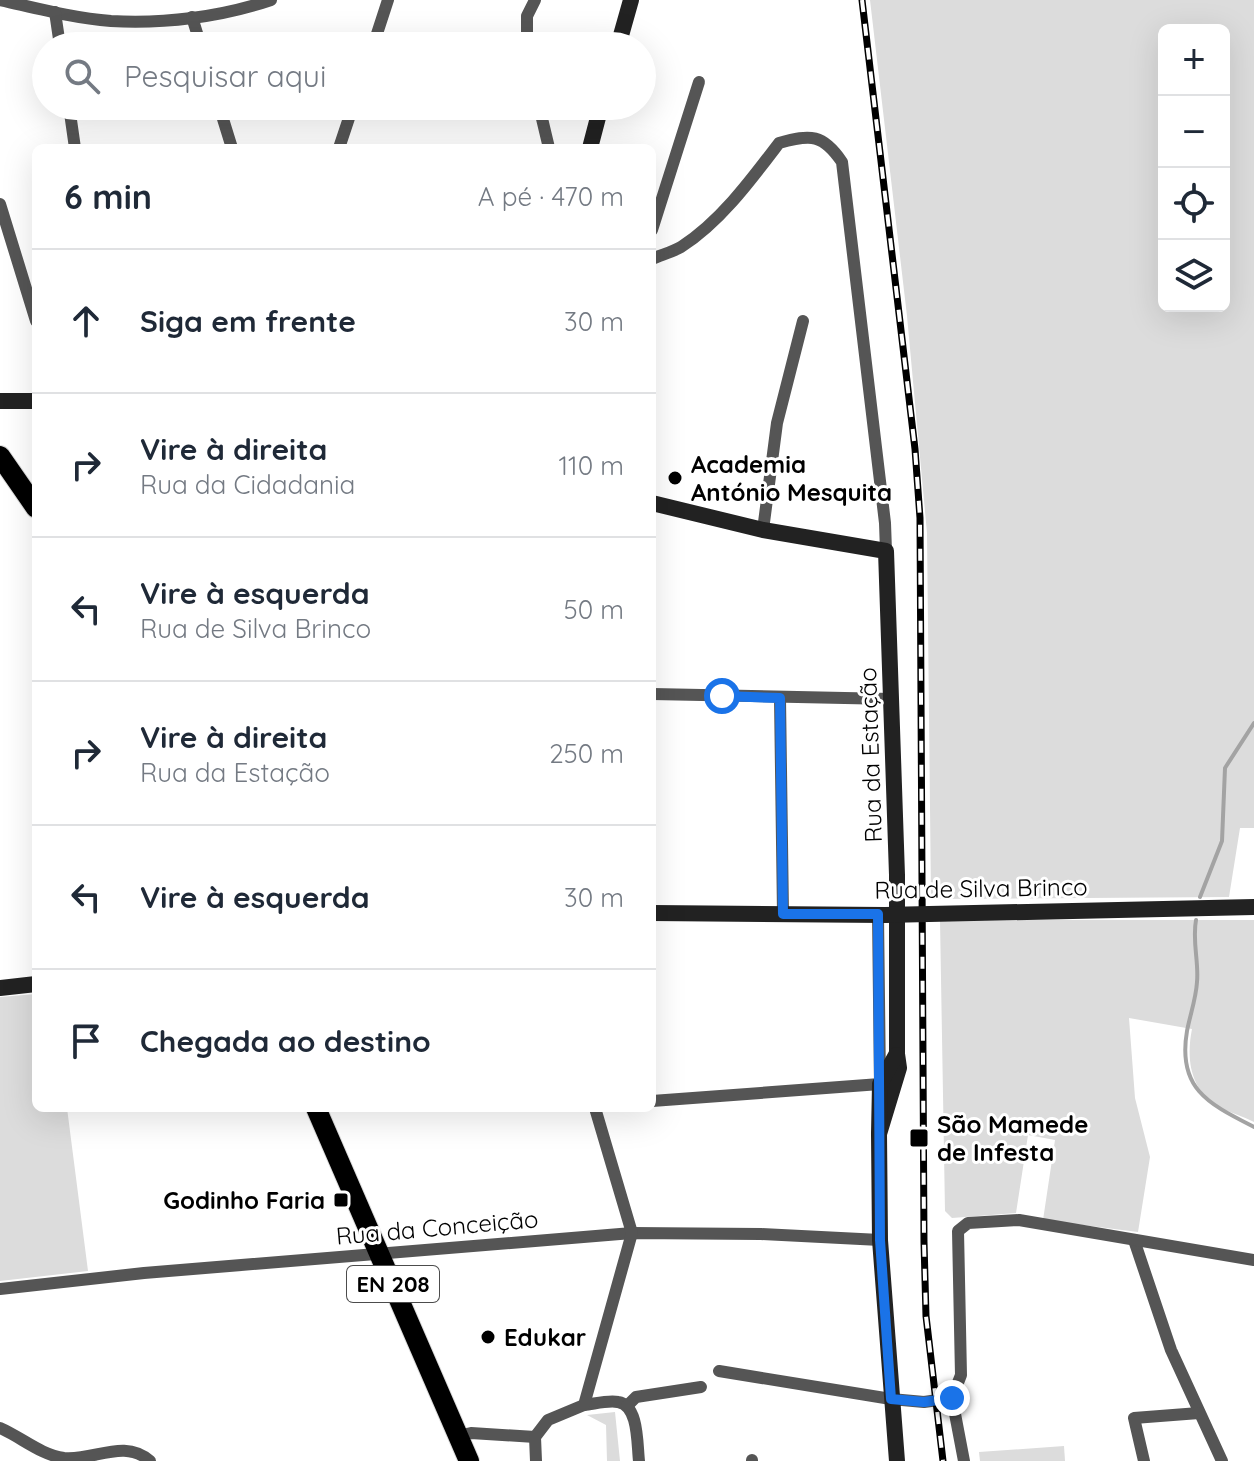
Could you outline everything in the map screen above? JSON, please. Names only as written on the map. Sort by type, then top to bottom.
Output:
[{"type":"main road","points":[[0,456],[32,502]]},
{"type":"main road","name":"EN 208","points":[[318,1112],[469,1461]]},
{"type":"street","points":[[0,0],[110,21],[130,21],[214,15],[271,0]]},
{"type":"street","points":[[378,32],[388,0]]},
{"type":"street","points":[[527,32],[527,16],[535,0]]},
{"type":"street","points":[[622,32],[631,0]]},
{"type":"street","points":[[55,12],[58,32]]},
{"type":"street","points":[[192,17],[197,32]]},
{"type":"street","points":[[127,32],[130,21]]},
{"type":"street","points":[[656,217],[699,82]]},
{"type":"street","points":[[71,120],[74,144]]},
{"type":"street","points":[[223,120],[231,144]]},
{"type":"street","points":[[340,144],[348,120]]},
{"type":"street","points":[[542,120],[548,144]]},
{"type":"street","points":[[591,144],[597,120]]},
{"type":"street","points":[[656,257],[679,248],[707,226],[779,143],[811,138],[831,145],[842,162],[886,551],[763,530],[656,504]]},
{"type":"street","points":[[0,204],[32,308]]},
{"type":"street","points":[[763,530],[777,423],[803,321]]},
{"type":"street","points":[[5,403],[32,401]]},
{"type":"street","name":"Rua da Estação","points":[[879,1134],[899,1068],[897,875],[886,551]]},
{"type":"street","points":[[656,694],[892,699]]},
{"type":"street","points":[[780,698],[783,914]]},
{"type":"street","name":"Rua de Silva Brinco","points":[[656,913],[882,915],[1254,907]]},
{"type":"street","name":"Rua da Estação","points":[[882,915],[880,1240],[897,1461]]},
{"type":"street","points":[[0,988],[32,984]]},
{"type":"street","name":"Rua da Estação","points":[[880,1084],[897,1054]]},
{"type":"street","points":[[656,1101],[880,1084]]},
{"type":"street","points":[[584,1405],[632,1233],[596,1112]]},
{"type":"street","points":[[964,1461],[952,1398],[961,1375],[958,1231],[968,1223],[1019,1220],[1254,1260]]},
{"type":"street","name":"Rua da Conceição","points":[[0,1289],[144,1273],[632,1233],[761,1234],[880,1240]]},
{"type":"street","points":[[1134,1240],[1171,1350],[1222,1461]]},
{"type":"street","points":[[719,1371],[891,1399],[924,1402],[952,1398]]},
{"type":"street","points":[[627,1406],[636,1397],[701,1387]]},
{"type":"street","points":[[536,1461],[535,1437],[548,1420],[584,1405],[619,1402],[627,1406],[633,1416],[639,1461]]},
{"type":"street","points":[[1144,1461],[1134,1418],[1199,1413]]},
{"type":"street","points":[[0,1428],[37,1449],[62,1458],[84,1458],[122,1450],[138,1452],[150,1461]]},
{"type":"street","points":[[458,1436],[471,1433],[535,1437]]},
{"type":"shaded area","points":[[870,0],[1254,0],[1254,828],[1240,828],[1229,897],[931,899],[927,533],[907,316]]},
{"type":"shaded area","points":[[940,920],[1254,920],[1254,1122],[1219,1107],[1196,1083],[1190,1062],[1192,1029],[1129,1018],[1135,1098],[1150,1157],[1138,1232],[1043,1220],[1055,1140],[1028,1135],[1016,1213],[952,1218],[945,1211]]},
{"type":"shaded area","points":[[32,994],[32,1112],[68,1112],[88,1271],[0,1281],[0,997]]},
{"type":"shaded area","points":[[615,1412],[620,1461],[607,1461],[606,1425],[587,1415]]},
{"type":"shaded area","points":[[1064,1446],[1065,1461],[980,1461],[979,1452]]},
{"type":"waterway","points":[[1200,897],[1222,841],[1225,768],[1254,723]]},
{"type":"waterway","points":[[1196,920],[1197,982],[1187,1031],[1187,1067],[1192,1081],[1210,1102],[1254,1127]]},
{"type":"railway","points":[[862,0],[915,449],[920,518],[924,1242],[926,1316],[943,1461]]},
{"type":"place","name":"Academia António Mesquita","points":[[675,478]]},
{"type":"place","name":"São Mamede de Infesta","points":[[919,1138]]},
{"type":"place","name":"Godinho Faria","points":[[341,1200]]},
{"type":"place","name":"Edukar","points":[[488,1337]]},
{"type":"route","points":[[722,696],[780,698],[783,914],[878,914],[880,1240],[891,1399],[924,1402],[952,1398]]}]
